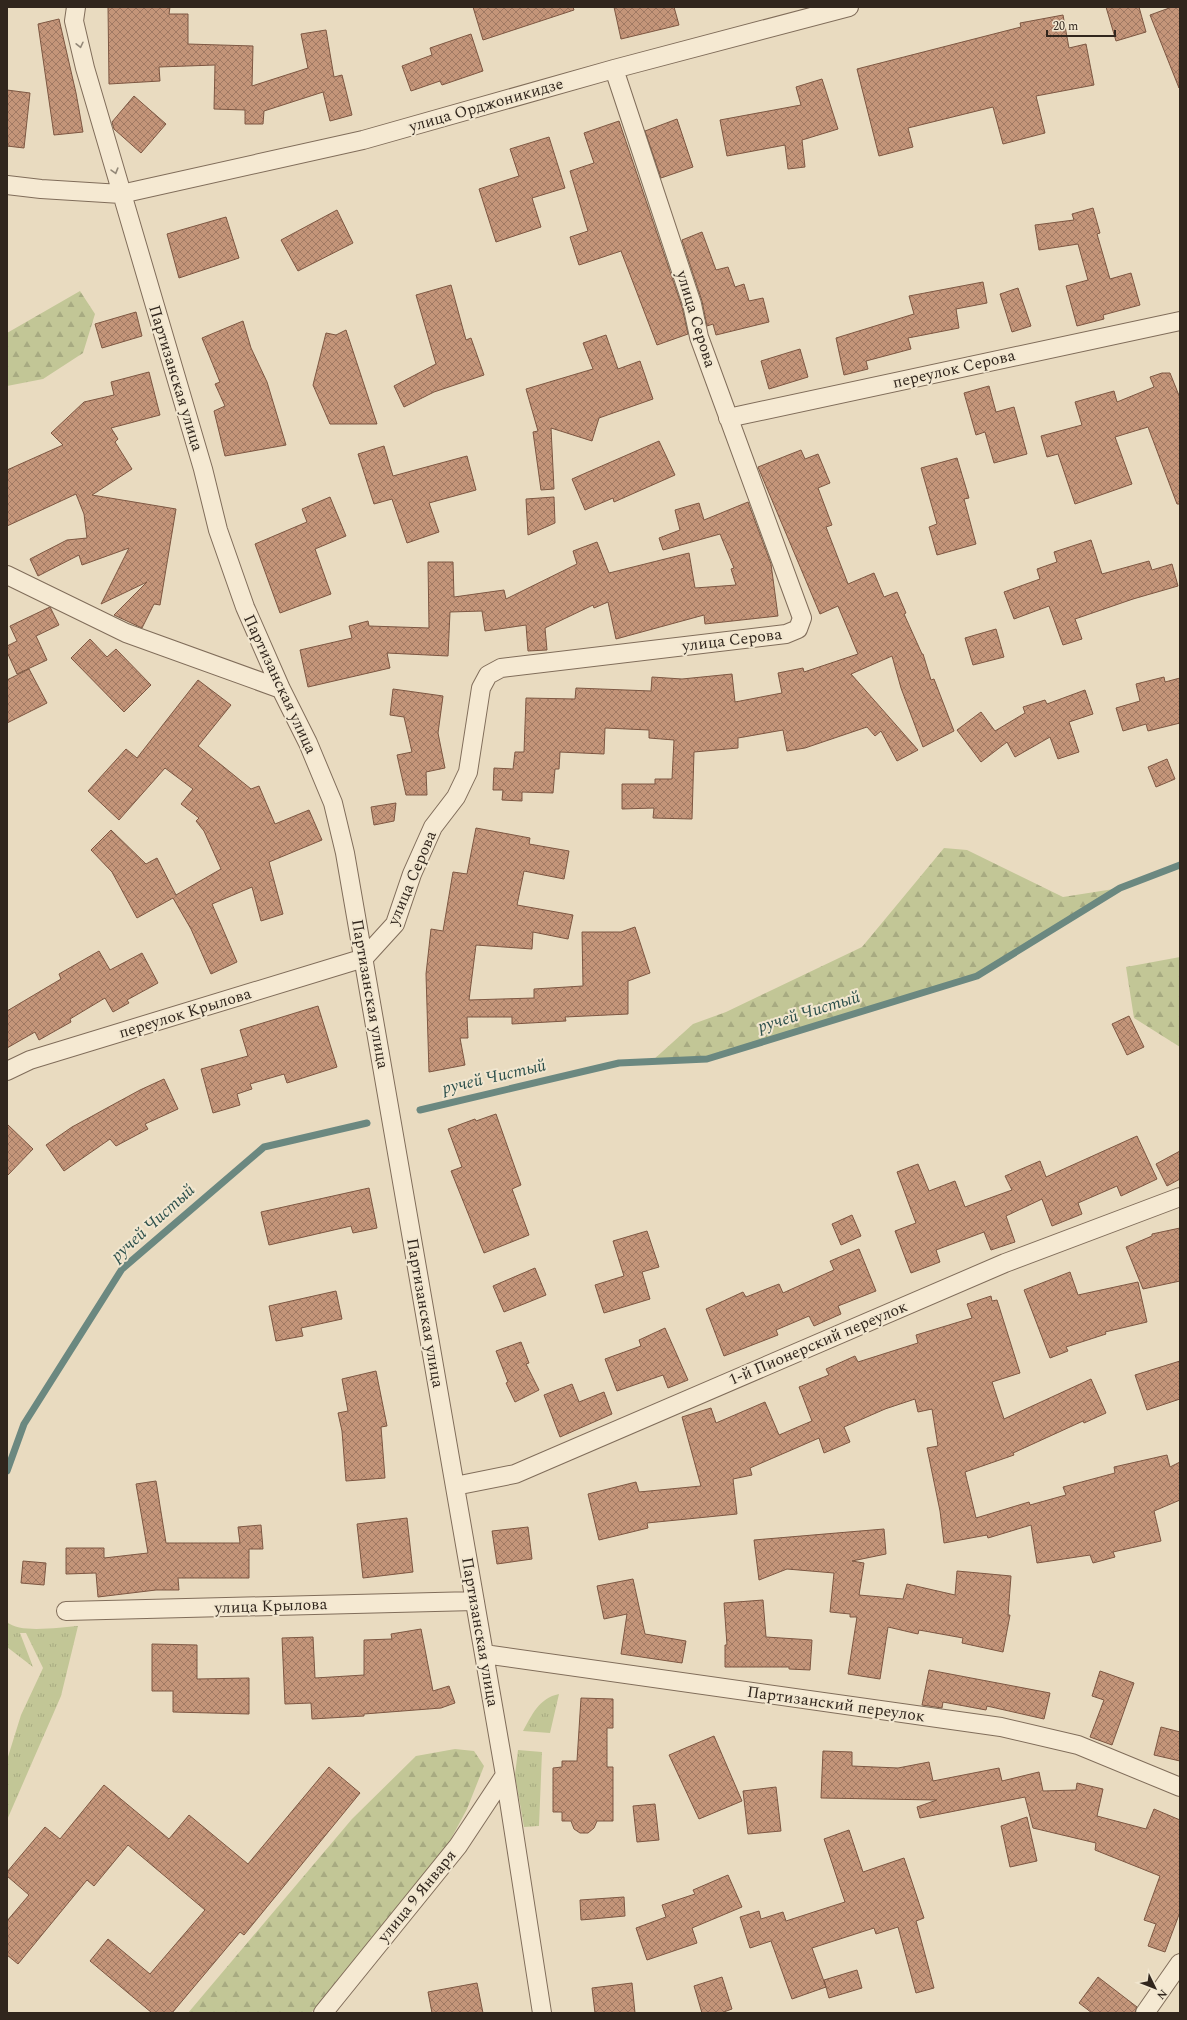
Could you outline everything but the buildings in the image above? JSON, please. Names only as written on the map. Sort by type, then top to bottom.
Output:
[{"type":"street","name":"Партизанская улица","points":[[76,7],[74,21],[85,68],[203,469],[218,530],[245,607],[281,690],[308,743],[333,803],[345,853],[505,1775],[542,2013]]},
{"type":"street","name":"улица Орджоникидзе","points":[[7,185],[41,189],[121,194],[363,140],[614,69],[849,7]]},
{"type":"street","name":"улица Серова","points":[[364,958],[395,924],[412,874],[433,827],[456,797],[468,772],[481,688],[488,675],[501,668],[786,634],[798,629],[802,618],[699,337],[692,304],[614,69]]},
{"type":"street","name":"переулок Серова","points":[[728,418],[1180,321]]},
{"type":"street","points":[[7,575],[126,633],[281,690]]},
{"type":"street","name":"переулок Крылова","points":[[7,1071],[30,1060],[364,958]]},
{"type":"street","name":"1-й Пионерский переулок","points":[[455,1486],[515,1474],[1005,1263],[1180,1197]]},
{"type":"street","name":"улица Крылова","points":[[66,1611],[475,1601]]},
{"type":"street","name":"Партизанский переулок","points":[[484,1654],[1001,1727],[1078,1745],[1180,1787]]},
{"type":"street","name":"улица 9 Января","points":[[323,2013],[458,1846],[505,1775]]},
{"type":"street","points":[[1145,2013],[1180,1964]]},
{"type":"green space","points":[[80,291],[95,314],[83,353],[43,379],[7,386],[7,333]]},
{"type":"green space","points":[[944,848],[967,850],[1063,897],[1120,888],[977,976],[707,1059],[652,1061],[693,1024],[726,1012],[862,947]]},
{"type":"green space","points":[[1180,957],[1180,1047],[1134,1018],[1126,967]]},
{"type":"green space","points":[[7,1622],[13,1626],[30,1629],[78,1626],[61,1696],[7,1820],[7,1760],[21,1715],[43,1668],[26,1633],[20,1633],[33,1667],[7,1647]]},
{"type":"green space","points":[[559,1694],[550,1733],[523,1731],[533,1713],[541,1703],[552,1696]]},
{"type":"green space","points":[[455,1749],[474,1751],[484,1766],[467,1809],[446,1848],[311,2013],[188,2013],[352,1819],[416,1756]]},
{"type":"green space","points":[[518,1750],[542,1752],[539,1826],[524,1827],[515,1775]]},
{"type":"waterway","name":"ручей Чистый","points":[[420,1110],[619,1063],[707,1059],[977,976],[1120,888],[1180,865]]},
{"type":"waterway","name":"ручей Чистый","points":[[7,1471],[24,1424],[122,1269],[264,1147],[367,1123]]}]
